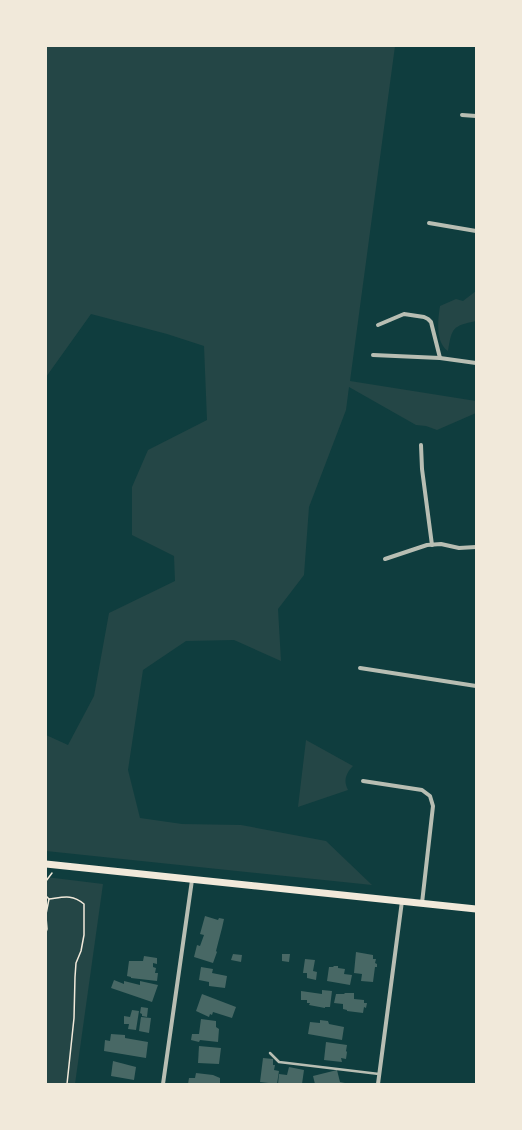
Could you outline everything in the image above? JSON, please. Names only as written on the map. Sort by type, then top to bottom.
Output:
[{"type":"main road","points":[[46,864],[476,908]]},
{"type":"street","points":[[462,115],[476,116]]},
{"type":"street","points":[[429,223],[476,231]]},
{"type":"street","points":[[378,325],[404,314],[428,319],[431,322],[440,358]]},
{"type":"street","points":[[373,355],[440,358],[476,363]]},
{"type":"street","points":[[421,445],[422,469],[432,544]]},
{"type":"street","points":[[385,559],[427,544],[441,544],[458,548],[476,547]]},
{"type":"street","points":[[360,668],[476,686]]},
{"type":"street","points":[[363,781],[422,790],[430,796],[433,806],[422,903]]},
{"type":"street","points":[[163,1084],[192,880]]},
{"type":"street","points":[[378,1084],[402,901]]},
{"type":"lane","points":[[270,1053],[279,1062],[379,1074]]},
{"type":"path","points":[[46,896],[49,899]]},
{"type":"path","points":[[49,899],[68,897],[78,898],[84,904],[84,935],[81,951],[76,963],[74,1018],[67,1084]]},
{"type":"path","points":[[46,932],[46,915],[49,899]]},
{"type":"shaded area","points":[[46,46],[395,46],[350,381],[476,401],[476,413],[437,430],[426,426],[416,425],[349,387],[346,410],[309,507],[304,575],[278,609],[281,661],[234,640],[186,641],[143,670],[128,770],[140,818],[182,824],[241,825],[326,841],[372,885],[46,851],[46,735],[68,745],[94,696],[109,613],[175,581],[174,556],[132,535],[132,487],[148,450],[207,420],[204,346],[167,334],[91,314],[46,377]]},
{"type":"shaded area","points":[[476,291],[476,321],[454,329],[448,351],[441,342],[439,336],[438,324],[440,306],[456,299],[463,301]]},
{"type":"shaded area","points":[[306,740],[353,766],[346,777],[346,787],[348,790],[298,807]]},
{"type":"shaded area","points":[[46,877],[103,884],[75,1084],[46,1084]]},
{"type":"building","points":[[205,916],[218,920],[219,918],[224,919],[217,952],[213,963],[194,957],[197,945],[200,946],[204,935],[200,934]]},
{"type":"building","points":[[356,952],[373,955],[373,959],[376,959],[375,963],[377,964],[377,967],[375,967],[373,982],[361,981],[362,974],[354,973]]},
{"type":"building","points":[[233,954],[242,955],[241,962],[231,960]]},
{"type":"building","points":[[282,954],[290,954],[289,962],[282,961]]},
{"type":"building","points":[[144,956],[157,958],[157,964],[153,963],[153,967],[156,968],[155,973],[158,973],[157,981],[131,978],[127,976],[129,961],[143,961]]},
{"type":"building","points":[[305,959],[315,960],[313,971],[317,972],[316,980],[307,978],[307,973],[303,973]]},
{"type":"building","points":[[334,966],[345,969],[344,974],[352,975],[350,985],[327,981],[329,967]]},
{"type":"building","points":[[201,967],[213,969],[212,973],[227,976],[225,988],[209,986],[209,982],[199,980]]},
{"type":"building","points":[[114,980],[124,984],[124,981],[140,985],[140,981],[158,985],[152,1002],[111,988]]},
{"type":"building","points":[[322,990],[332,991],[330,1007],[325,1008],[309,1005],[310,1003],[307,1003],[307,1000],[301,1000],[301,991],[322,994]]},
{"type":"building","points":[[354,993],[354,999],[364,1000],[364,1003],[367,1003],[366,1008],[364,1007],[363,1013],[347,1011],[343,1009],[343,1004],[334,1003],[336,994]]},
{"type":"building","points":[[202,994],[236,1007],[232,1018],[213,1012],[209,1017],[196,1011]]},
{"type":"building","points":[[141,1007],[148,1008],[147,1017],[142,1016],[140,1013]]},
{"type":"building","points":[[132,1010],[139,1011],[136,1030],[128,1029],[129,1024],[124,1024],[124,1016],[130,1017]]},
{"type":"building","points":[[141,1017],[151,1018],[149,1033],[139,1031]]},
{"type":"building","points":[[201,1019],[216,1021],[216,1027],[219,1029],[218,1042],[200,1040],[199,1042],[191,1040],[192,1034],[199,1034]]},
{"type":"building","points":[[320,1020],[328,1021],[329,1024],[344,1027],[342,1040],[308,1034],[310,1022],[320,1023]]},
{"type":"building","points":[[111,1034],[125,1035],[125,1038],[148,1042],[146,1058],[104,1051],[105,1040],[110,1041]]},
{"type":"building","points":[[326,1042],[347,1045],[346,1059],[341,1058],[342,1062],[324,1060]]},
{"type":"building","points":[[199,1046],[221,1048],[219,1064],[198,1063]]},
{"type":"building","points":[[263,1058],[273,1059],[273,1065],[275,1065],[274,1070],[279,1071],[277,1084],[260,1082]]},
{"type":"building","points":[[113,1061],[136,1067],[134,1080],[111,1076]]},
{"type":"building","points":[[289,1067],[304,1070],[302,1084],[278,1084],[279,1074],[287,1075]]},
{"type":"building","points":[[337,1070],[340,1082],[350,1084],[315,1084],[313,1076]]},
{"type":"building","points":[[196,1073],[213,1075],[220,1078],[220,1084],[188,1084],[189,1078],[195,1078]]}]
